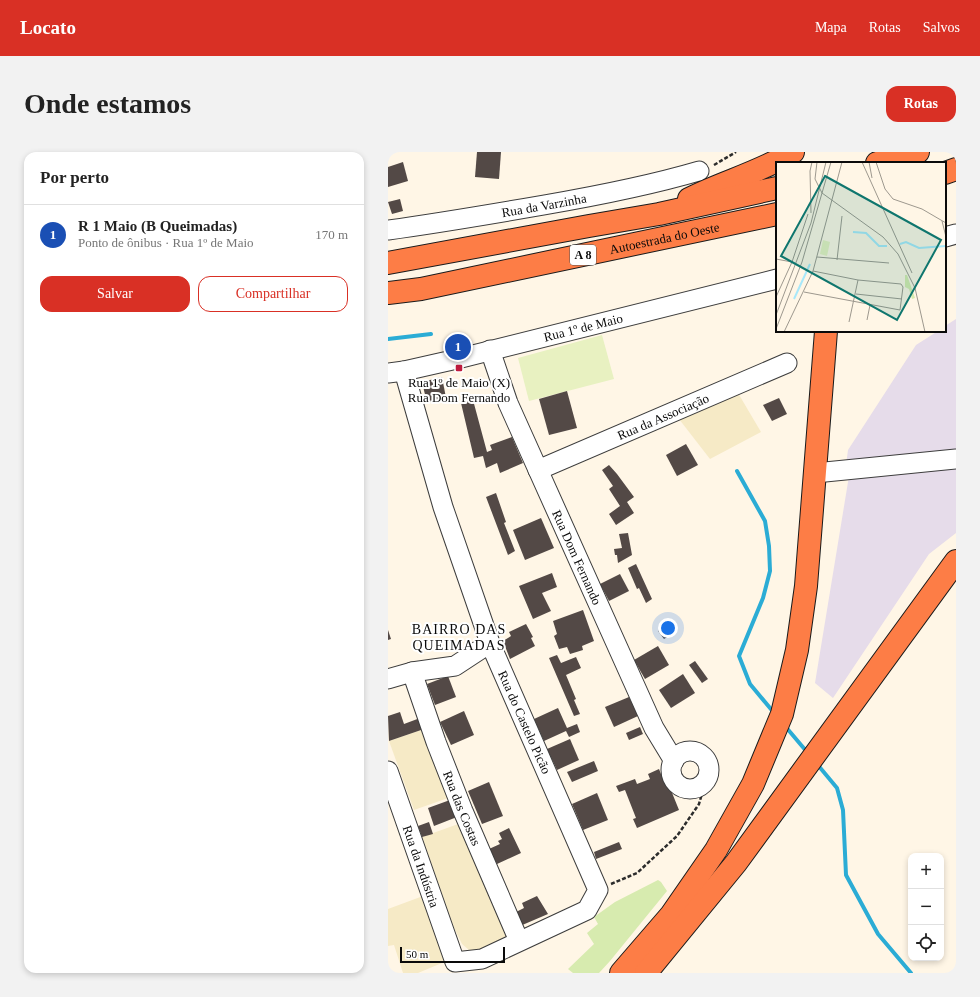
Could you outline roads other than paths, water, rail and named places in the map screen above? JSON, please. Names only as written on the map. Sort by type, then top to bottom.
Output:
[{"type":"highway","points":[[777,162],[793,152]]},
{"type":"highway","points":[[863,162],[868,152]]},
{"type":"highway","points":[[881,162],[918,152]]},
{"type":"highway","points":[[659,214],[709,188],[776,163]]},
{"type":"highway","points":[[946,173],[956,169]]},
{"type":"highway","name":"Autoestrada do Oeste","points":[[388,263],[659,214],[776,188]]},
{"type":"highway","name":"Autoestrada do Oeste","points":[[388,293],[421,288],[776,214]]},
{"type":"highway","points":[[621,973],[671,915],[716,850],[753,784],[782,714],[797,650],[806,586],[826,332]]},
{"type":"highway","points":[[646,973],[736,864],[956,561]]},
{"type":"street","name":"Rua da Varzinha","points":[[389,227],[487,215],[590,197],[670,180],[699,172]]},
{"type":"street","points":[[946,237],[956,234]]},
{"type":"street","name":"Rua 1º de Maio","points":[[396,372],[776,279]]},
{"type":"street","name":"Rua Dom Fernando","points":[[490,350],[508,403],[538,470],[654,728],[674,760]]},
{"type":"street","name":"Rua da Associação","points":[[538,470],[787,363]]},
{"type":"street","name":"Rua do Castelo Picão","points":[[396,372],[490,643],[598,890],[587,910],[519,941]]},
{"type":"street","points":[[815,473],[956,459]]},
{"type":"street","points":[[388,679],[412,672],[455,666],[490,643]]},
{"type":"street","name":"Rua das Costas","points":[[412,672],[436,742],[463,811],[519,941]]},
{"type":"street","points":[[690,751],[702,755],[706,759],[709,771],[705,782],[695,788],[690,789],[679,785],[673,777],[672,766],[674,760],[678,756],[690,751]]},
{"type":"street","name":"Rua da Indústria","points":[[390,781],[455,962],[482,959],[519,941]]},
{"type":"waterway","points":[[388,339],[431,334]]},
{"type":"waterway","points":[[737,471],[765,521],[769,546],[770,571],[763,598],[739,656],[750,684],[775,714]]},
{"type":"waterway","points":[[785,726],[807,752]]},
{"type":"waterway","points":[[817,764],[837,788],[843,810],[846,875],[878,934],[911,973]]},
{"type":"place","name":"R 1 Maio (B Queimadas)","points":[[458,347]]},
{"type":"place","name":"Rua 1º de Maio (X) Rua Dom Fernando","points":[[459,368]]},
{"type":"district","name":"BAIRRO DAS QUEIMADAS","points":[[459,638]]}]
